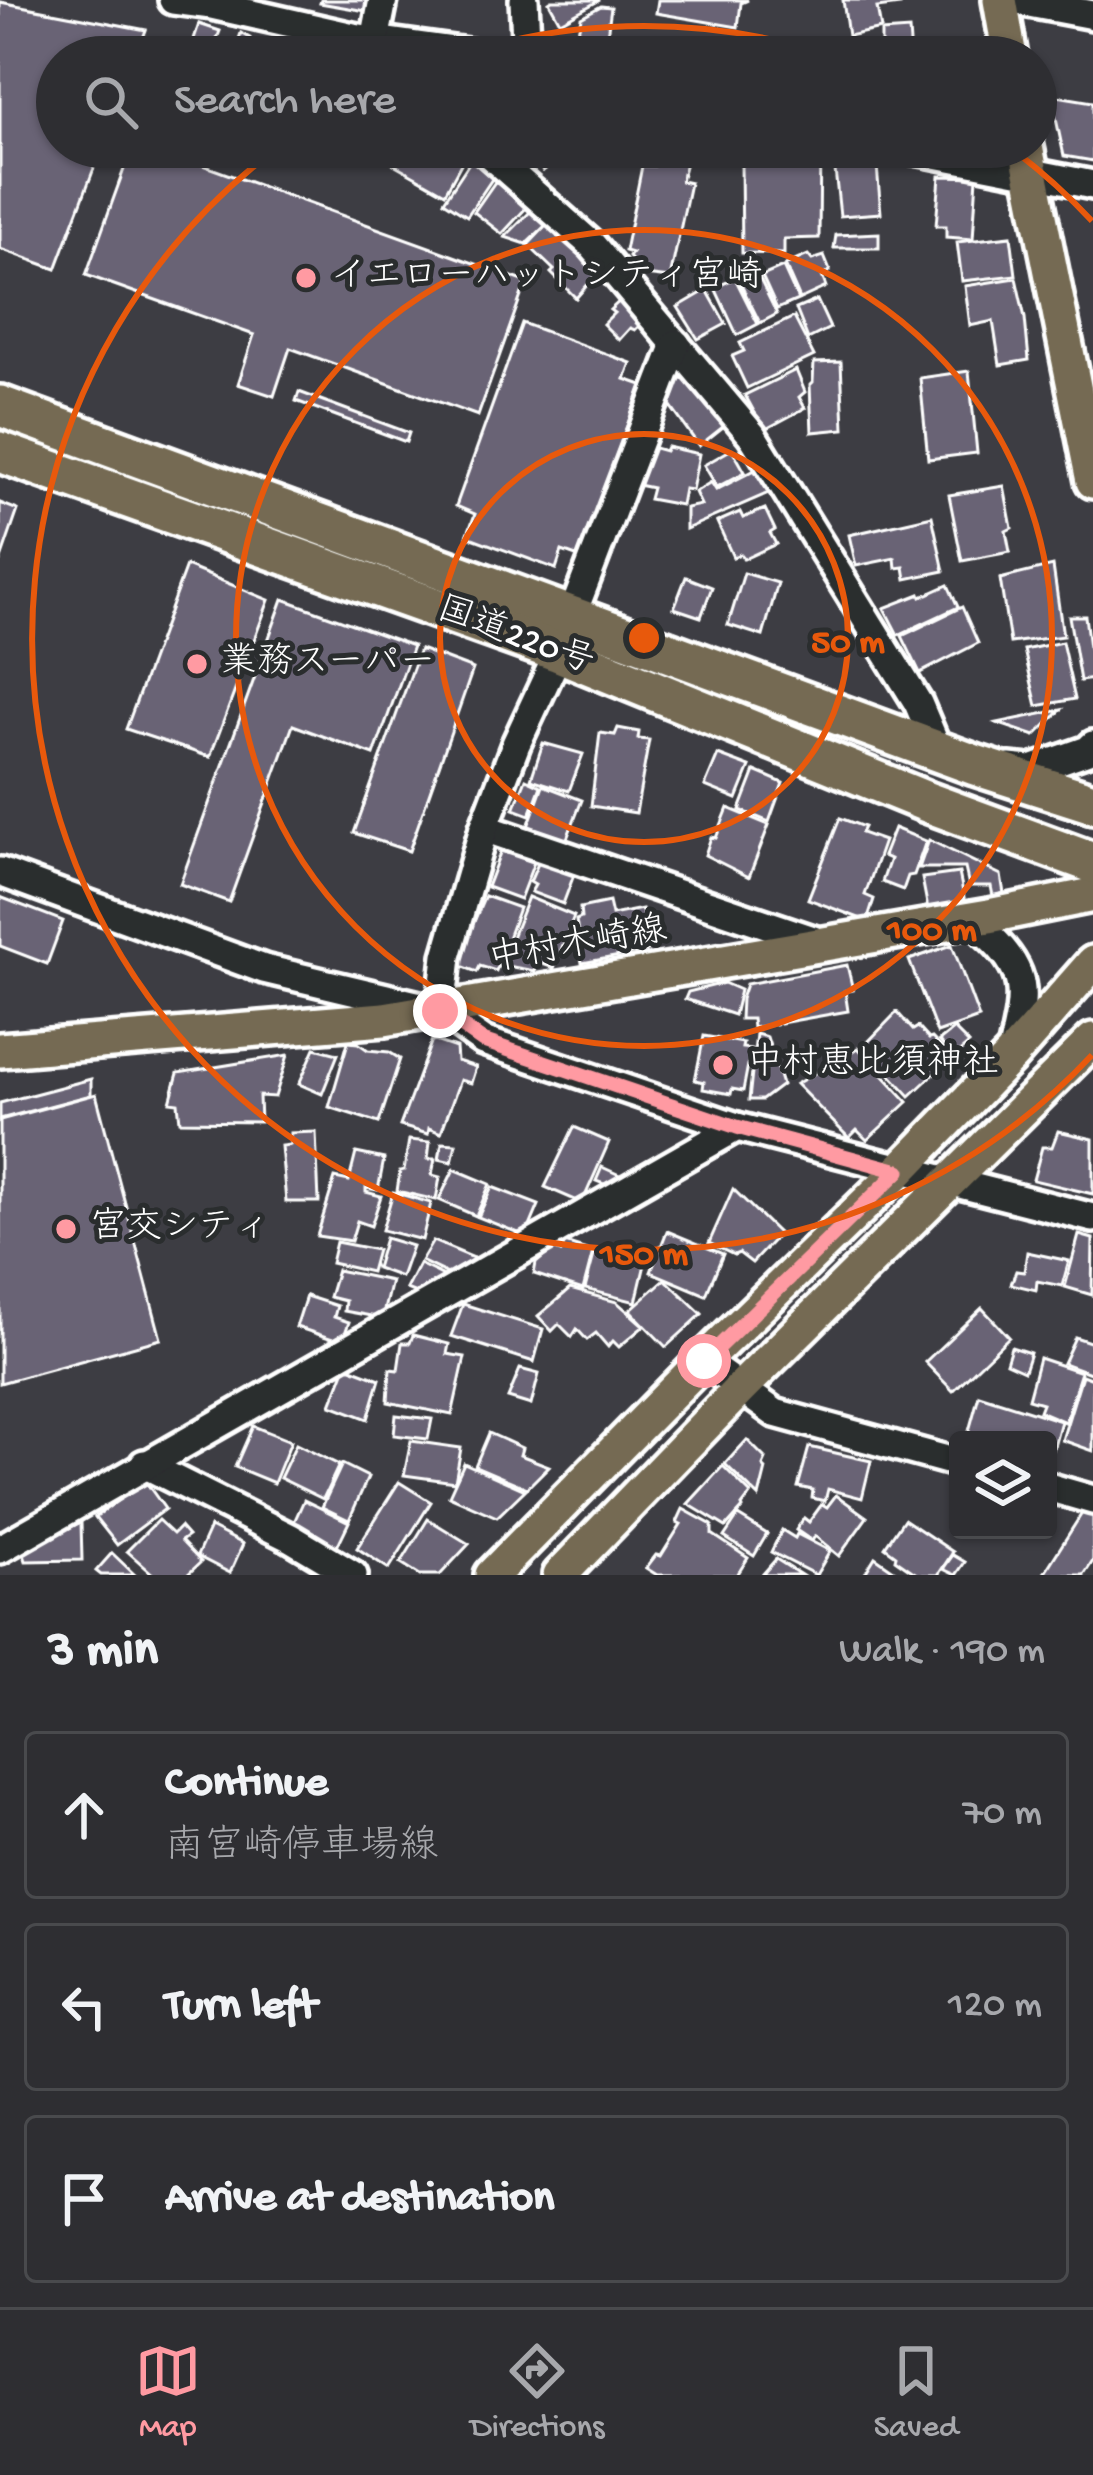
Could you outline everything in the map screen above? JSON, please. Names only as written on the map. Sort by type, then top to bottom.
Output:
[{"type":"highway","name":"国道220号","points":[[0,406],[341,530],[927,802],[1093,863]]},
{"type":"highway","name":"国道220号","points":[[0,452],[1093,803]]},
{"type":"main road","points":[[1000,0],[1006,36]]},
{"type":"main road","points":[[1031,168],[1093,482]]},
{"type":"main road","name":"中村木崎線","points":[[0,1050],[384,1019],[1093,895]]},
{"type":"main road","points":[[492,1575],[899,1171],[1093,963]]},
{"type":"main road","points":[[560,1575],[741,1388],[1093,1040]]},
{"type":"street","points":[[173,0],[290,12],[347,36]]},
{"type":"street","points":[[371,36],[383,0]]},
{"type":"street","points":[[524,0],[526,36]]},
{"type":"street","points":[[1013,0],[1093,15]]},
{"type":"street","points":[[505,168],[592,245],[752,435],[918,703],[938,750]]},
{"type":"street","points":[[1051,168],[1093,185]]},
{"type":"street","points":[[440,1011],[447,956],[484,828],[565,635],[676,344]]},
{"type":"street","points":[[975,765],[1030,770],[1093,745]]},
{"type":"street","points":[[484,828],[825,944]]},
{"type":"street","points":[[0,872],[264,968],[440,1011],[483,1041],[737,1127],[1093,1219]]},
{"type":"street","points":[[989,916],[986,933],[1007,951],[1020,976],[1022,1005],[1011,1056]]},
{"type":"street","points":[[0,1549],[737,1127]]},
{"type":"street","points":[[704,1361],[776,1413],[949,1460]]},
{"type":"street","points":[[144,1465],[292,1538],[353,1575]]},
{"type":"street","points":[[1057,1489],[1093,1499]]},
{"type":"building","points":[[321,0],[368,0],[366,11]]},
{"type":"building","points":[[552,0],[600,0],[560,22]]},
{"type":"building","points":[[658,0],[748,0],[741,3],[738,27],[656,13]]},
{"type":"building","points":[[843,0],[899,0],[900,5],[877,8],[881,29],[848,36]]},
{"type":"building","points":[[0,2],[146,30],[144,36],[36,36],[36,168],[94,168],[56,269],[0,249]]},
{"type":"building","points":[[601,6],[611,7],[607,36],[577,36],[581,17]]},
{"type":"building","points":[[199,24],[220,31],[218,36],[195,36]]},
{"type":"building","points":[[909,30],[909,36],[881,36],[881,32]]},
{"type":"building","points":[[1057,96],[1093,102],[1093,161],[1064,156]]},
{"type":"building","name":"イエローハットシティ宮崎","points":[[124,168],[211,168],[526,282],[478,416],[290,348],[274,396],[238,384],[254,335],[86,275]]},
{"type":"building","points":[[401,168],[459,168],[445,193]]},
{"type":"building","points":[[466,168],[485,168],[494,176],[467,216],[444,201]]},
{"type":"building","points":[[642,168],[684,168],[681,181],[690,183],[670,278],[645,275],[629,257],[632,253],[625,251]]},
{"type":"building","points":[[741,168],[820,168],[819,238],[784,239],[784,254],[742,253]]},
{"type":"building","points":[[877,168],[881,213],[840,216],[835,170]]},
{"type":"building","points":[[940,176],[977,177],[973,239],[946,237],[946,226],[936,226]]},
{"type":"building","points":[[497,179],[526,208],[502,234],[474,212]]},
{"type":"building","points":[[531,211],[546,225],[526,244],[505,237]]},
{"type":"building","points":[[547,225],[596,275],[576,298],[528,245]]},
{"type":"building","points":[[879,233],[879,248],[834,248],[836,235]]},
{"type":"building","points":[[1011,236],[1016,275],[962,281],[957,242]]},
{"type":"building","points":[[808,255],[812,260],[824,256],[830,271],[822,276],[826,287],[800,299],[785,265]]},
{"type":"building","points":[[783,267],[798,300],[777,309],[762,276]]},
{"type":"building","points":[[756,271],[777,314],[760,323],[738,279]]},
{"type":"building","points":[[735,278],[758,324],[737,335],[715,288]]},
{"type":"building","points":[[1016,278],[1029,360],[1000,365],[993,321],[970,326],[965,286]]},
{"type":"building","points":[[707,290],[726,324],[698,339],[678,307]]},
{"type":"building","points":[[622,299],[644,321],[619,340],[603,324]]},
{"type":"building","points":[[817,300],[830,328],[808,339],[796,309]]},
{"type":"building","points":[[794,317],[814,356],[747,388],[732,356],[744,351],[740,343]]},
{"type":"building","name":"イエローハットシティ宮崎","points":[[522,323],[631,363],[625,379],[642,385],[579,557],[562,551],[556,569],[467,536],[475,514],[456,506]]},
{"type":"building","points":[[841,362],[844,429],[812,432],[814,363]]},
{"type":"building","points":[[796,370],[805,392],[799,397],[805,408],[764,430],[745,395]]},
{"type":"building","points":[[686,371],[728,423],[699,446],[663,396],[666,385]]},
{"type":"building","points":[[969,371],[977,453],[928,459],[920,378]]},
{"type":"building","points":[[299,392],[409,433],[406,442],[296,401]]},
{"type":"building","points":[[644,445],[699,454],[692,490],[684,489],[681,505],[649,499],[652,488],[633,484]]},
{"type":"building","points":[[732,449],[745,472],[717,487],[704,465]]},
{"type":"building","points":[[757,469],[773,491],[686,529],[686,508],[701,505],[695,492],[711,482],[716,490]]},
{"type":"building","points":[[1004,486],[1012,528],[1006,531],[1010,552],[962,561],[949,495]]},
{"type":"building","points":[[0,503],[18,510],[0,562]]},
{"type":"building","points":[[765,509],[776,544],[744,559],[740,554],[733,557],[717,522],[740,512],[743,518]]},
{"type":"building","points":[[932,516],[944,571],[906,579],[904,567],[896,568],[895,558],[856,566],[849,535]]},
{"type":"building","name":"業務スーパー","points":[[186,566],[269,600],[210,757],[126,729]]},
{"type":"building","points":[[1053,566],[1063,636],[1010,643],[1000,579]]},
{"type":"building","points":[[744,573],[778,583],[763,636],[728,625]]},
{"type":"building","points":[[686,577],[712,587],[701,617],[674,608]]},
{"type":"building","points":[[948,585],[958,607],[898,635],[884,608]]},
{"type":"building","points":[[283,599],[413,646],[374,755],[293,725],[229,902],[180,884]]},
{"type":"building","points":[[962,607],[978,643],[920,673],[902,636]]},
{"type":"building","points":[[1069,616],[1085,616],[1093,679],[1080,681]]},
{"type":"building","points":[[1062,642],[1075,699],[1037,706],[1024,650]]},
{"type":"building","points":[[420,649],[473,669],[409,851],[354,833]]},
{"type":"building","points":[[1061,710],[1035,736],[997,723]]},
{"type":"building","points":[[618,728],[639,732],[638,739],[649,740],[636,813],[591,806],[600,733],[615,735]]},
{"type":"building","points":[[543,743],[583,754],[569,791],[531,779]]},
{"type":"building","points":[[718,755],[750,767],[737,799],[705,786]]},
{"type":"building","points":[[755,771],[783,783],[769,822],[740,810]]},
{"type":"building","points":[[526,779],[541,786],[530,815],[514,809]]},
{"type":"building","points":[[543,785],[582,800],[566,841],[526,832]]},
{"type":"building","points":[[728,808],[769,825],[749,877],[705,855]]},
{"type":"building","points":[[840,818],[884,841],[865,895],[874,899],[867,921],[808,899]]},
{"type":"building","points":[[894,828],[926,841],[903,890],[882,882],[890,859],[883,856]]},
{"type":"building","points":[[929,840],[1001,875],[1004,894],[993,896],[991,886],[969,886],[965,868],[919,868]]},
{"type":"building","points":[[503,845],[536,857],[520,899],[487,887]]},
{"type":"building","points":[[540,859],[575,872],[563,904],[531,892]]},
{"type":"building","points":[[959,873],[965,902],[928,909],[922,878]]},
{"type":"building","points":[[485,896],[519,908],[496,971],[480,966],[477,972],[456,964]]},
{"type":"building","points":[[0,897],[63,921],[47,964],[0,946]]},
{"type":"building","points":[[528,897],[574,916],[554,968],[537,962],[535,971],[501,965]]},
{"type":"building","points":[[609,902],[612,915],[642,909],[647,951],[582,963],[576,920],[581,918],[580,908]]},
{"type":"building","points":[[952,945],[979,1018],[937,1033],[909,960]]},
{"type":"building","points":[[847,965],[853,990],[845,991],[848,1011],[753,1028],[752,1019],[740,1019],[746,984]]},
{"type":"building","points":[[724,983],[740,990],[734,1015],[685,999],[688,992]]},
{"type":"building","points":[[897,1012],[951,1058],[910,1096],[864,1046]]},
{"type":"building","points":[[954,1029],[969,1044],[954,1057],[939,1041]]},
{"type":"building","points":[[756,1034],[767,1037],[782,1085],[762,1100],[749,1100]]},
{"type":"building","name":"中村恵比須神社","points":[[704,1036],[743,1043],[742,1048],[751,1049],[743,1091],[703,1089],[704,1082],[695,1080]]},
{"type":"building","points":[[432,1040],[456,1048],[457,1061],[476,1067],[471,1083],[460,1080],[441,1133],[429,1128],[428,1134],[400,1126]]},
{"type":"building","points":[[348,1042],[400,1059],[379,1123],[329,1107]]},
{"type":"building","points":[[315,1048],[338,1054],[322,1094],[299,1084]]},
{"type":"building","points":[[858,1048],[908,1102],[867,1140],[857,1130],[849,1138],[796,1084]]},
{"type":"building","points":[[288,1055],[275,1097],[259,1096],[260,1122],[180,1121],[178,1103],[170,1102],[178,1073]]},
{"type":"building","points":[[91,1079],[91,1095],[0,1119],[0,1103]]},
{"type":"building","name":"宮交シティ","points":[[96,1094],[161,1339],[0,1383],[0,1120]]},
{"type":"building","points":[[574,1127],[609,1142],[582,1203],[545,1187]]},
{"type":"building","points":[[1058,1131],[1093,1139],[1093,1194],[1033,1180],[1042,1147],[1052,1147]]},
{"type":"building","points":[[316,1132],[319,1202],[286,1202],[281,1146],[290,1145],[290,1133]]},
{"type":"building","points":[[409,1140],[430,1142],[428,1159],[435,1159],[432,1175],[440,1177],[436,1200],[397,1191]]},
{"type":"building","points":[[442,1143],[456,1144],[452,1162],[439,1159]]},
{"type":"building","points":[[356,1153],[384,1159],[378,1190],[366,1188],[381,1196],[371,1226],[357,1221],[351,1241],[317,1236],[335,1178],[349,1181]]},
{"type":"building","points":[[602,1167],[626,1178],[609,1186],[596,1181]]},
{"type":"building","points":[[454,1169],[490,1184],[476,1216],[439,1200]]},
{"type":"building","points":[[492,1187],[539,1205],[526,1236],[478,1217]]},
{"type":"building","points":[[733,1189],[779,1234],[752,1263],[709,1243]]},
{"type":"building","points":[[393,1192],[431,1203],[422,1240],[382,1230]]},
{"type":"building","points":[[667,1231],[723,1254],[706,1295],[651,1272]]},
{"type":"building","points":[[1079,1235],[1093,1239],[1092,1295],[1065,1287]]},
{"type":"building","points":[[385,1238],[412,1246],[401,1277],[376,1268]]},
{"type":"building","points":[[433,1241],[481,1261],[452,1276],[421,1261]]},
{"type":"building","points":[[336,1242],[377,1250],[371,1272],[331,1263]]},
{"type":"building","points":[[565,1243],[593,1252],[583,1290],[534,1274],[536,1263],[553,1249],[561,1252]]},
{"type":"building","points":[[595,1251],[645,1264],[636,1302],[585,1289]]},
{"type":"building","points":[[1027,1252],[1069,1261],[1062,1286],[1037,1281],[1036,1290],[1011,1284],[1016,1271],[1024,1272]]},
{"type":"building","points":[[419,1264],[448,1278],[421,1295],[406,1289]]},
{"type":"building","points":[[337,1270],[391,1281],[382,1318],[344,1311],[345,1301],[329,1297]]},
{"type":"building","points":[[665,1279],[702,1314],[666,1347],[630,1310]]},
{"type":"building","points":[[570,1289],[617,1302],[644,1326],[619,1347],[613,1341],[608,1347],[596,1333],[587,1340],[577,1329],[572,1337],[559,1324],[552,1331],[538,1316]]},
{"type":"building","points":[[306,1296],[337,1306],[334,1317],[349,1322],[342,1342],[296,1327]]},
{"type":"building","points":[[463,1304],[543,1329],[534,1362],[451,1336]]},
{"type":"building","points":[[982,1308],[1009,1337],[953,1391],[925,1362]]},
{"type":"building","points":[[413,1335],[449,1344],[447,1354],[465,1357],[452,1415],[388,1402],[390,1369],[398,1370],[402,1343],[410,1343]]},
{"type":"building","points":[[1075,1337],[1093,1343],[1093,1374],[1063,1363]]},
{"type":"building","points":[[1011,1347],[1030,1353],[1024,1371],[1006,1363]]},
{"type":"building","points":[[1039,1358],[1081,1372],[1065,1422],[1039,1411],[1042,1403],[1028,1399]]},
{"type":"building","points":[[346,1366],[380,1379],[368,1419],[331,1405]]},
{"type":"building","points":[[520,1369],[539,1374],[531,1405],[508,1398]]},
{"type":"building","points":[[1082,1375],[1093,1379],[1093,1451],[1062,1440]]},
{"type":"building","points":[[979,1395],[1061,1421],[1057,1436],[1057,1431],[969,1431]]},
{"type":"building","points":[[396,1415],[432,1419],[428,1439],[394,1435]]},
{"type":"building","points":[[253,1426],[291,1441],[274,1483],[235,1467]]},
{"type":"building","points":[[489,1433],[522,1448],[520,1455],[549,1466],[527,1488],[475,1466]]},
{"type":"building","points":[[747,1440],[766,1459],[759,1497],[725,1464]]},
{"type":"building","points":[[411,1441],[461,1448],[455,1482],[404,1475]]},
{"type":"building","points":[[296,1444],[339,1465],[323,1499],[280,1478]]},
{"type":"building","points":[[809,1447],[871,1461],[862,1498],[828,1489],[825,1501],[812,1498],[813,1490],[798,1487]]},
{"type":"building","points":[[464,1463],[525,1490],[497,1517],[449,1496]]},
{"type":"building","points":[[342,1464],[368,1477],[349,1520],[322,1507]]},
{"type":"building","points":[[723,1466],[751,1494],[726,1527],[688,1504]]},
{"type":"building","points":[[145,1481],[165,1509],[117,1545],[95,1517]]},
{"type":"building","points":[[399,1482],[431,1502],[389,1569],[357,1548]]},
{"type":"building","points":[[836,1495],[867,1517],[839,1556],[815,1536],[812,1541],[796,1530],[804,1518],[809,1522]]},
{"type":"building","points":[[304,1500],[349,1522],[333,1555],[289,1533]]},
{"type":"building","points":[[683,1509],[712,1525],[712,1534],[748,1558],[737,1575],[657,1575],[646,1568],[656,1555],[661,1556],[681,1524],[677,1522]]},
{"type":"building","points":[[1084,1510],[1093,1516],[1093,1561],[1084,1575],[1043,1575]]},
{"type":"building","points":[[738,1516],[767,1534],[754,1556],[724,1537]]},
{"type":"building","points":[[428,1519],[469,1544],[440,1575],[420,1575],[401,1563]]},
{"type":"building","points":[[904,1519],[953,1552],[938,1575],[918,1575],[885,1547]]},
{"type":"building","points":[[158,1520],[173,1534],[180,1527],[188,1536],[181,1541],[201,1562],[187,1575],[154,1575],[127,1551]]},
{"type":"building","points":[[81,1522],[82,1560],[26,1561],[23,1551]]},
{"type":"building","points":[[210,1527],[243,1544],[230,1573],[197,1556]]},
{"type":"building","points":[[782,1530],[830,1551],[816,1575],[771,1552]]},
{"type":"building","points":[[112,1553],[135,1575],[96,1571]]},
{"type":"building","points":[[953,1555],[965,1562],[956,1575],[943,1569]]},
{"type":"building","points":[[875,1557],[901,1575],[864,1575]]},
{"type":"building","points":[[776,1559],[801,1575],[762,1575]]},
{"type":"place","name":"イエローハットシティ宮崎","points":[[306,278]]},
{"type":"place","name":"業務スーパー","points":[[197,664]]},
{"type":"place","name":"中村恵比須神社","points":[[723,1065]]},
{"type":"place","name":"宮交シティ","points":[[66,1229]]},
{"type":"route","points":[[440,1011],[483,1041],[737,1127],[899,1171],[704,1361]]}]
